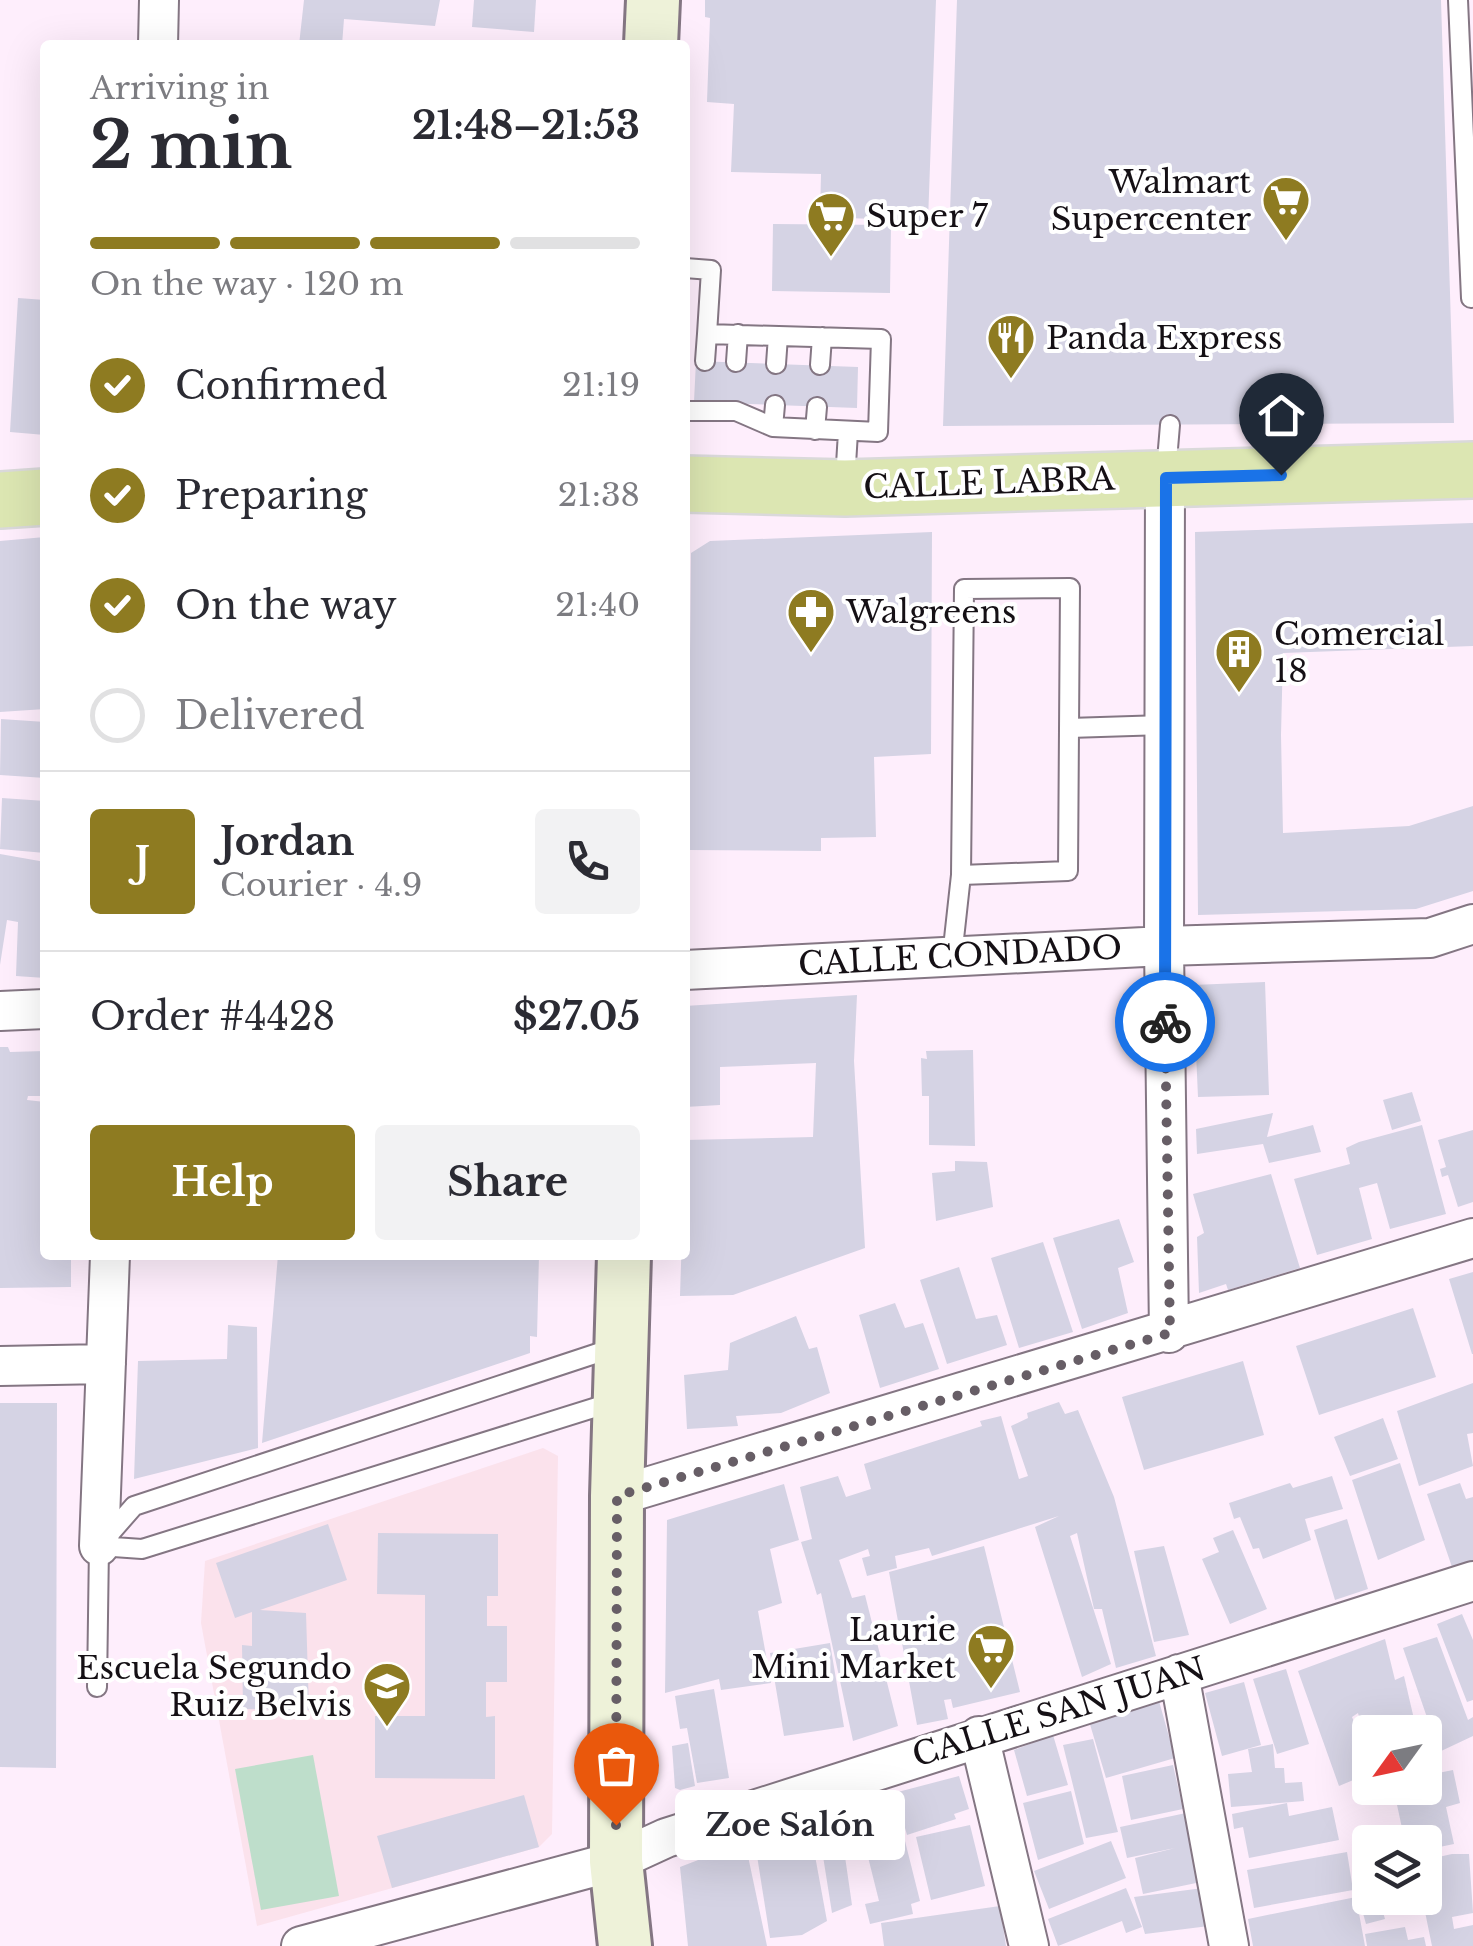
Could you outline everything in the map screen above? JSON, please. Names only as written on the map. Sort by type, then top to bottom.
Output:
[{"type":"main road","points":[[651,40],[653,0]]},
{"type":"main road","name":"CALLE LABRA","points":[[690,484],[845,488],[1473,470]]},
{"type":"main road","points":[[0,500],[40,497]]},
{"type":"main road","points":[[624,1260],[617,1496],[616,1861],[625,1946]]},
{"type":"street","points":[[158,40],[159,0]]},
{"type":"street","points":[[1166,478],[1164,946],[1170,1333]]},
{"type":"street","name":"CALLE CONDADO","points":[[690,970],[1164,946],[1430,938],[1473,924]]},
{"type":"street","points":[[0,1011],[40,1009]]},
{"type":"street","points":[[617,1496],[1170,1333],[1473,1238]]},
{"type":"street","points":[[99,1546],[110,1260]]},
{"type":"street","points":[[0,1366],[106,1364]]},
{"type":"street","name":"CALLE SAN JUAN","points":[[301,1946],[616,1861],[666,1838],[1473,1581]]},
{"type":"street","points":[[1178,1674],[1229,1946]]},
{"type":"street","points":[[979,1736],[1030,1946]]},
{"type":"lane","points":[[1458,0],[1472,298]]},
{"type":"lane","points":[[690,268],[711,270],[705,361]]},
{"type":"lane","points":[[697,408],[736,407],[774,427],[878,432],[881,339],[707,334]]},
{"type":"lane","points":[[736,362],[738,334]]},
{"type":"lane","points":[[776,364],[778,336]]},
{"type":"lane","points":[[820,365],[822,338]]},
{"type":"lane","points":[[774,427],[775,405]]},
{"type":"lane","points":[[815,430],[817,408]]},
{"type":"lane","points":[[1166,478],[1170,425]]},
{"type":"lane","points":[[845,488],[848,432]]},
{"type":"lane","points":[[952,956],[960,875],[964,589],[1070,588],[1068,871],[960,875]]},
{"type":"lane","points":[[1069,728],[1164,726]]},
{"type":"lane","points":[[97,1687],[99,1546],[134,1506],[621,1345]]},
{"type":"lane","points":[[99,1546],[142,1549],[620,1400]]},
{"type":"shaded area","name":"Escuela Segundo Ruiz Belvis","points":[[543,1448],[558,1456],[552,1834],[539,1847],[257,1926],[201,1623],[205,1561]]},
{"type":"green space","points":[[313,1755],[339,1896],[261,1910],[235,1769]]},
{"type":"building","points":[[304,0],[440,0],[435,26],[344,19],[342,40],[300,40]]},
{"type":"building","points":[[474,0],[536,0],[534,32],[472,27]]},
{"type":"building","points":[[705,0],[936,0],[928,221],[820,217],[821,174],[731,172],[734,104],[707,102],[710,18],[705,17]]},
{"type":"building","points":[[957,0],[1441,0],[1454,423],[943,426]]},
{"type":"building","name":"Super 7","points":[[773,224],[891,225],[890,293],[772,291]]},
{"type":"building","points":[[18,298],[40,300],[40,435],[10,432]]},
{"type":"building","points":[[696,361],[858,367],[857,408],[694,402]]},
{"type":"building","name":"Comercial 18","points":[[1473,523],[1473,646],[1283,653],[1281,735],[1283,833],[1409,826],[1473,806],[1473,891],[1416,909],[1198,915],[1195,532]]},
{"type":"building","name":"Walgreens","points":[[932,532],[931,754],[874,757],[876,837],[821,838],[821,851],[690,850],[691,553],[710,541]]},
{"type":"building","points":[[40,537],[40,709],[0,712],[0,541]]},
{"type":"building","points":[[1,719],[40,722],[40,778],[0,775]]},
{"type":"building","points":[[2,798],[40,801],[40,853],[0,849]]},
{"type":"building","points":[[0,854],[40,861],[40,978],[16,976],[18,922],[7,920],[0,965]]},
{"type":"building","points":[[1265,982],[1269,1095],[1198,1097],[1193,985]]},
{"type":"building","points":[[857,995],[854,1061],[865,1248],[733,1295],[680,1296],[681,1260],[690,1260],[690,1140],[813,1137],[816,1063],[720,1067],[720,1105],[690,1107],[690,1006]]},
{"type":"building","points":[[0,1047],[8,1047],[10,1052],[40,1051],[40,1096],[28,1096],[27,1100],[40,1101],[40,1260],[71,1260],[71,1287],[0,1288]]},
{"type":"building","points":[[973,1050],[975,1146],[929,1145],[929,1096],[922,1096],[921,1058],[927,1059],[926,1051]]},
{"type":"building","points":[[1412,1092],[1421,1121],[1392,1130],[1383,1100]]},
{"type":"building","points":[[1273,1113],[1267,1137],[1313,1125],[1321,1152],[1269,1163],[1263,1144],[1197,1154],[1196,1129]]},
{"type":"building","points":[[1422,1125],[1446,1214],[1390,1229],[1377,1183],[1359,1188],[1372,1239],[1317,1255],[1294,1179],[1350,1164],[1346,1148],[1359,1142]]},
{"type":"building","points":[[1473,1130],[1473,1202],[1458,1207],[1448,1175],[1442,1177],[1440,1169],[1446,1167],[1438,1140]]},
{"type":"building","points":[[955,1161],[987,1162],[993,1207],[936,1221],[932,1173],[955,1171]]},
{"type":"building","points":[[1271,1174],[1300,1268],[1228,1290],[1226,1284],[1199,1293],[1197,1237],[1204,1233],[1193,1194]]},
{"type":"building","points":[[1119,1219],[1134,1262],[1118,1268],[1128,1313],[1082,1329],[1053,1238]]},
{"type":"building","points":[[1043,1242],[1073,1332],[1019,1348],[991,1258]]},
{"type":"building","points":[[278,1260],[539,1260],[537,1337],[530,1336],[530,1353],[262,1443]]},
{"type":"building","points":[[959,1267],[976,1319],[997,1315],[1007,1345],[947,1364],[920,1280]]},
{"type":"building","points":[[1473,1272],[1473,1354],[1472,1354],[1449,1279]]},
{"type":"building","points":[[895,1303],[905,1328],[923,1323],[939,1369],[880,1388],[859,1315]]},
{"type":"building","points":[[1413,1308],[1436,1377],[1319,1415],[1296,1346]]},
{"type":"building","points":[[796,1316],[809,1349],[817,1347],[830,1393],[781,1413],[736,1416],[738,1426],[687,1429],[684,1375],[728,1370],[730,1343]]},
{"type":"building","points":[[228,1325],[257,1327],[258,1448],[134,1479],[138,1361],[227,1359]]},
{"type":"building","points":[[1243,1361],[1264,1435],[1144,1470],[1122,1397]]},
{"type":"building","points":[[1473,1383],[1473,1433],[1467,1434],[1473,1466],[1419,1486],[1397,1411]]},
{"type":"building","points":[[1059,1402],[1065,1414],[1078,1410],[1114,1497],[1156,1656],[1116,1668],[1102,1609],[1094,1609],[1077,1533],[1070,1536],[1111,1664],[1082,1677],[1035,1527],[1059,1516],[932,1556],[929,1548],[895,1556],[897,1568],[867,1576],[862,1558],[870,1556],[868,1549],[839,1560],[852,1598],[865,1595],[898,1726],[853,1741],[821,1593],[817,1595],[801,1542],[812,1539],[800,1487],[838,1476],[846,1497],[871,1489],[864,1464],[982,1426],[980,1421],[1001,1416],[1019,1479],[1028,1476],[1011,1426],[1028,1418],[1027,1413]]},
{"type":"building","points":[[0,1403],[57,1403],[56,1768],[0,1767]]},
{"type":"building","points":[[1383,1418],[1398,1459],[1350,1476],[1334,1437]]},
{"type":"building","points":[[1400,1463],[1425,1540],[1378,1560],[1352,1480]]},
{"type":"building","points":[[1332,1476],[1343,1509],[1305,1519],[1311,1540],[1263,1559],[1259,1548],[1253,1549],[1240,1517],[1234,1519],[1229,1503],[1290,1483],[1293,1488]]},
{"type":"building","points":[[1460,1483],[1466,1499],[1473,1497],[1473,1560],[1452,1567],[1427,1494]]},
{"type":"building","points":[[784,1484],[799,1540],[770,1549],[782,1603],[758,1611],[771,1683],[721,1690],[719,1679],[665,1693],[667,1520]]},
{"type":"building","points":[[1347,1519],[1368,1589],[1335,1600],[1314,1530]]},
{"type":"building","points":[[328,1524],[347,1580],[260,1610],[306,1613],[309,1710],[243,1709],[242,1645],[252,1646],[252,1612],[235,1618],[216,1563]]},
{"type":"building","points":[[1233,1530],[1267,1609],[1230,1624],[1202,1559],[1219,1552],[1213,1538]]},
{"type":"building","points":[[378,1533],[498,1534],[498,1596],[487,1596],[487,1626],[507,1626],[507,1682],[486,1682],[486,1717],[495,1716],[495,1779],[375,1778],[375,1716],[425,1716],[425,1595],[377,1594]]},
{"type":"building","points":[[984,1546],[1020,1692],[953,1708],[951,1699],[944,1700],[948,1719],[917,1725],[889,1572]]},
{"type":"building","points":[[1164,1546],[1189,1635],[1154,1642],[1134,1551]]},
{"type":"building","points":[[1462,1614],[1473,1640],[1473,1700],[1467,1702],[1437,1624]]},
{"type":"building","points":[[1437,1637],[1468,1720],[1473,1717],[1473,1736],[1442,1751],[1442,1715],[1426,1715],[1403,1648]]},
{"type":"building","points":[[1385,1639],[1395,1680],[1404,1676],[1413,1715],[1352,1715],[1352,1781],[1339,1786],[1298,1671]]},
{"type":"building","points":[[830,1643],[844,1727],[784,1736],[770,1653]]},
{"type":"building","points":[[1286,1669],[1309,1744],[1277,1754],[1253,1679]]},
{"type":"building","points":[[1244,1682],[1261,1745],[1222,1756],[1205,1693]]},
{"type":"building","points":[[714,1689],[729,1778],[697,1783],[687,1728],[680,1729],[675,1696]]},
{"type":"building","points":[[1159,1701],[1175,1758],[1106,1778],[1089,1721]]},
{"type":"building","points":[[1053,1735],[1068,1785],[1027,1796],[1014,1750]]},
{"type":"building","points":[[1093,1739],[1118,1832],[1086,1838],[1063,1745]]},
{"type":"building","points":[[688,1743],[695,1786],[680,1790],[675,1788],[672,1746]]},
{"type":"building","points":[[1273,1744],[1275,1768],[1284,1768],[1285,1783],[1302,1782],[1304,1801],[1231,1807],[1228,1774],[1252,1772],[1248,1749]]},
{"type":"building","points":[[1173,1765],[1183,1809],[1131,1820],[1122,1776]]},
{"type":"building","points":[[1453,1770],[1460,1803],[1446,1807],[1454,1844],[1442,1846],[1442,1825],[1401,1825],[1397,1805],[1442,1805],[1442,1772]]},
{"type":"building","points":[[959,1776],[969,1809],[954,1814],[956,1819],[907,1835],[903,1821],[893,1824],[888,1807],[898,1804],[894,1793]]},
{"type":"building","points":[[1071,1791],[1084,1844],[1038,1860],[1023,1803]]},
{"type":"building","points":[[524,1795],[539,1847],[392,1888],[377,1836]]},
{"type":"building","points":[[1287,1803],[1289,1816],[1332,1807],[1339,1840],[1249,1858],[1243,1827],[1234,1829],[1232,1814]]},
{"type":"building","points":[[1186,1813],[1201,1882],[1143,1894],[1135,1858],[1175,1848],[1127,1858],[1120,1827]]},
{"type":"building","points":[[894,1825],[904,1837],[920,1901],[911,1904],[913,1914],[870,1924],[865,1904],[879,1901],[862,1833]]},
{"type":"building","points":[[970,1825],[985,1886],[931,1900],[916,1837]]},
{"type":"building","points":[[841,1829],[852,1905],[832,1913],[819,1831]]},
{"type":"building","points":[[811,1834],[827,1921],[802,1935],[770,1938],[755,1843]]},
{"type":"building","points":[[1111,1841],[1126,1878],[1049,1909],[1034,1871]]},
{"type":"building","points":[[745,1842],[767,1946],[688,1946],[680,1867]]},
{"type":"building","points":[[1347,1852],[1352,1890],[1254,1908],[1247,1870]]},
{"type":"building","points":[[1469,1854],[1473,1913],[1452,1917],[1454,1929],[1473,1925],[1473,1946],[1432,1946],[1426,1915],[1442,1915],[1442,1856]]},
{"type":"building","points":[[1126,1888],[1142,1927],[1126,1933],[1122,1921],[1058,1946],[1048,1919]]},
{"type":"building","points":[[1203,1888],[1209,1926],[1145,1934],[1134,1897]]},
{"type":"building","points":[[1352,1898],[1352,1915],[1359,1915],[1365,1946],[1253,1946],[1248,1919]]},
{"type":"building","points":[[1000,1906],[1006,1946],[884,1946],[881,1923]]},
{"type":"building","points":[[1363,1915],[1384,1915],[1385,1919],[1366,1924]]},
{"type":"building","points":[[1405,1927],[1408,1940],[1424,1937],[1426,1946],[1367,1946],[1365,1934]]},
{"type":"way so far","points":[[616,1825],[617,1496],[1170,1333],[1165,1022]]},
{"type":"place","name":"Walmart Supercenter","points":[[1286,242]]},
{"type":"place","name":"Super 7","points":[[831,258]]},
{"type":"place","name":"Panda Express","points":[[1011,380]]},
{"type":"place","name":"Walgreens","points":[[811,654]]},
{"type":"place","name":"Comercial 18","points":[[1239,694]]},
{"type":"place","name":"Laurie Mini Market","points":[[991,1690]]},
{"type":"place","name":"Escuela Segundo Ruiz Belvis","points":[[387,1728]]},
{"type":"place","name":"Zoe Salón","points":[[616,1825]]},
{"type":"route","points":[[1165,1022],[1166,478],[1281,475]]}]
